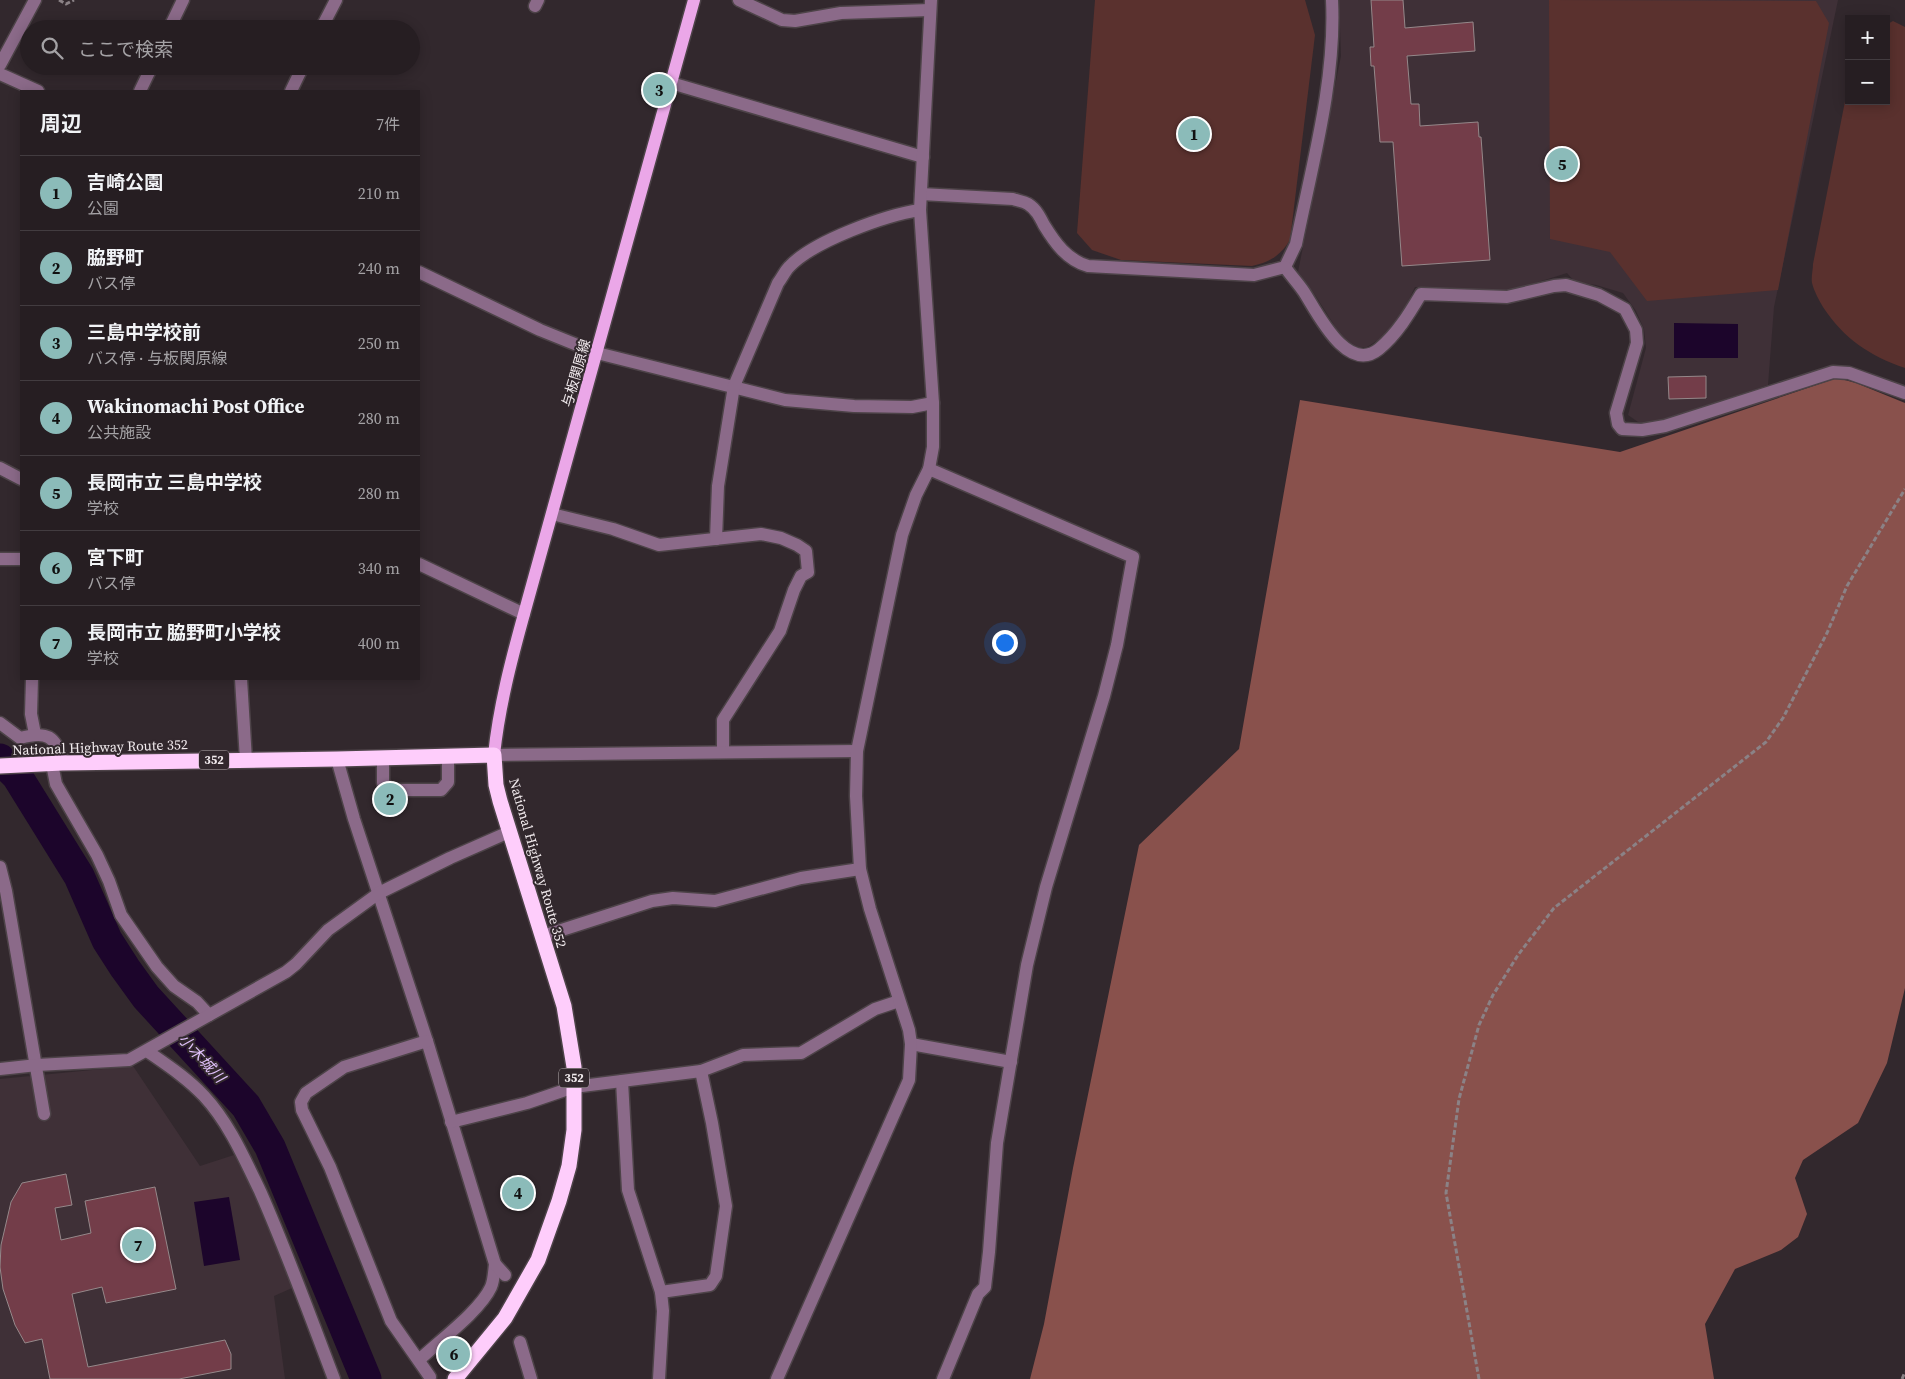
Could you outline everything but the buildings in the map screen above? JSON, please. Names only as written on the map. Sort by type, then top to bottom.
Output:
[{"type":"highway","name":"National Highway Route 352","points":[[0,766],[246,760],[337,760],[494,755],[496,785],[564,1006],[574,1067],[574,1130],[569,1166],[559,1202],[538,1260],[505,1318],[455,1379]]},
{"type":"main road","name":"与板関原線","points":[[494,755],[497,726],[504,691],[524,614],[694,0]]},
{"type":"street","points":[[24,20],[35,0]]},
{"type":"street","points":[[173,20],[183,0]]},
{"type":"street","points":[[326,20],[336,0]]},
{"type":"street","points":[[739,0],[782,20],[795,21],[841,13],[930,5],[920,210],[933,403],[933,447],[929,469],[916,495],[902,535],[857,751],[856,796],[860,869],[870,910],[909,1030],[911,1044],[908,1080],[777,1379]]},
{"type":"street","points":[[1285,268],[1296,244],[1328,83],[1334,32],[1332,0]]},
{"type":"street","points":[[0,65],[20,28]]},
{"type":"street","points":[[0,74],[36,90]]},
{"type":"street","points":[[140,90],[148,75]]},
{"type":"street","points":[[291,90],[299,75]]},
{"type":"street","points":[[671,83],[923,157]]},
{"type":"street","points":[[921,194],[1013,199],[1026,203],[1034,209],[1058,246],[1076,263],[1088,266],[1254,276],[1285,268]]},
{"type":"street","points":[[716,539],[718,486],[734,386],[778,283],[788,268],[800,257],[850,232],[902,213],[920,210]]},
{"type":"street","points":[[1285,268],[1342,347],[1357,355],[1368,354],[1378,350],[1404,322],[1421,294],[1507,297],[1566,285],[1610,300],[1625,309],[1636,330],[1635,353],[1616,414],[1618,424],[1622,429],[1642,430],[1665,426],[1832,372],[1849,373],[1905,393]]},
{"type":"street","points":[[420,272],[540,330],[597,354],[734,386],[784,400],[854,406],[912,407],[933,403]]},
{"type":"street","points":[[0,468],[20,478]]},
{"type":"street","points":[[929,469],[1133,557],[1117,645],[1104,696],[1046,887],[1027,965],[997,1143],[985,1287],[978,1294],[943,1379]]},
{"type":"street","points":[[552,514],[613,529],[659,544],[761,534],[781,538],[798,545],[806,551],[808,572],[801,576],[794,590],[780,631],[723,720],[723,752]]},
{"type":"street","points":[[0,559],[20,558]]},
{"type":"street","points":[[420,564],[524,614]]},
{"type":"street","points":[[32,680],[31,714],[35,734]]},
{"type":"street","points":[[242,680],[246,760]]},
{"type":"street","points":[[0,722],[20,738],[35,734],[53,739],[60,750],[52,764],[56,784],[97,855],[121,915],[157,967],[174,986],[197,1002],[206,1017]]},
{"type":"street","points":[[494,755],[857,751]]},
{"type":"street","points":[[383,758],[383,783],[391,790],[441,790],[448,782],[448,756]]},
{"type":"street","points":[[337,760],[495,1264],[505,1275]]},
{"type":"street","points":[[0,1070],[36,1065],[129,1060],[286,972],[328,930],[380,893],[450,858],[510,832]]},
{"type":"street","points":[[0,867],[6,891],[44,1114]]},
{"type":"street","points":[[543,936],[652,901],[673,898],[715,901],[801,878],[860,869]]},
{"type":"street","points":[[451,1122],[527,1103],[574,1087],[701,1071],[742,1055],[801,1053],[874,1009],[899,1001]]},
{"type":"street","points":[[426,1041],[344,1067],[306,1093],[301,1102],[302,1110],[330,1167],[392,1320],[430,1377]]},
{"type":"street","points":[[911,1044],[1011,1062]]},
{"type":"street","points":[[150,1049],[205,1097],[225,1123],[241,1150],[283,1244],[334,1379]]},
{"type":"street","points":[[661,1292],[710,1284],[716,1276],[726,1206],[701,1071]]},
{"type":"street","points":[[622,1081],[628,1190],[661,1292],[663,1312],[659,1379]]},
{"type":"street","points":[[419,1360],[473,1310],[486,1295],[492,1285],[495,1264]]},
{"type":"street","points":[[520,1342],[531,1379]]},
{"type":"path","points":[[59,0],[66,4],[74,0]]},
{"type":"path","points":[[1479,1379],[1446,1193],[1459,1099],[1479,1026],[1493,995],[1518,955],[1554,908],[1766,742],[1783,718],[1826,633],[1847,586],[1905,489]]},
{"type":"path","points":[[1902,1379],[1905,1372]]},
{"type":"shaded area","points":[[1095,0],[1305,0],[1315,35],[1290,240],[1274,258],[1252,266],[1121,260],[1092,250],[1077,233]]},
{"type":"shaded area","points":[[1339,0],[1838,0],[1774,307],[1768,385],[1662,421],[1641,424],[1628,415],[1646,348],[1644,329],[1636,311],[1623,293],[1596,285],[1575,282],[1567,273],[1510,291],[1415,287],[1404,310],[1383,337],[1367,347],[1357,347],[1347,343],[1298,272],[1341,56]]},
{"type":"shaded area","points":[[1549,0],[1816,1],[1829,23],[1778,290],[1647,301],[1610,252],[1550,239]]},
{"type":"shaded area","points":[[1893,21],[1905,27],[1905,368],[1869,352],[1849,337],[1823,307],[1815,292],[1812,281],[1813,264],[1845,101],[1845,105],[1890,105],[1890,23]]},
{"type":"shaded area","points":[[1674,323],[1738,324],[1738,358],[1674,358]]},
{"type":"shaded area","points":[[1837,378],[1856,383],[1905,403],[1905,988],[1887,1063],[1858,1123],[1803,1160],[1795,1178],[1807,1214],[1798,1237],[1781,1250],[1735,1269],[1705,1324],[1714,1379],[1030,1379],[1044,1324],[1073,1168],[1139,845],[1239,749],[1300,400],[1620,452]]},
{"type":"shaded area","points":[[133,1066],[200,1166],[234,1155],[259,1201],[292,1288],[274,1296],[285,1379],[0,1379],[0,1079]]},
{"type":"shaded area","points":[[229,1197],[240,1260],[204,1266],[194,1202]]},
{"type":"waterway","name":"小木城川","points":[[0,759],[17,776],[79,876],[107,940],[125,968],[146,997],[246,1106],[270,1147],[366,1379]]},
{"type":"place","name":"三島中学校前","points":[[659,90]]},
{"type":"place","name":"吉崎公園","points":[[1194,134]]},
{"type":"place","name":"長岡市立 三島中学校","points":[[1562,164]]},
{"type":"place","name":"脇野町","points":[[390,799]]},
{"type":"place","name":"Wakinomachi Post Office","points":[[518,1193]]},
{"type":"place","name":"長岡市立 脇野町小学校","points":[[138,1245]]},
{"type":"place","name":"宮下町","points":[[454,1354]]}]
